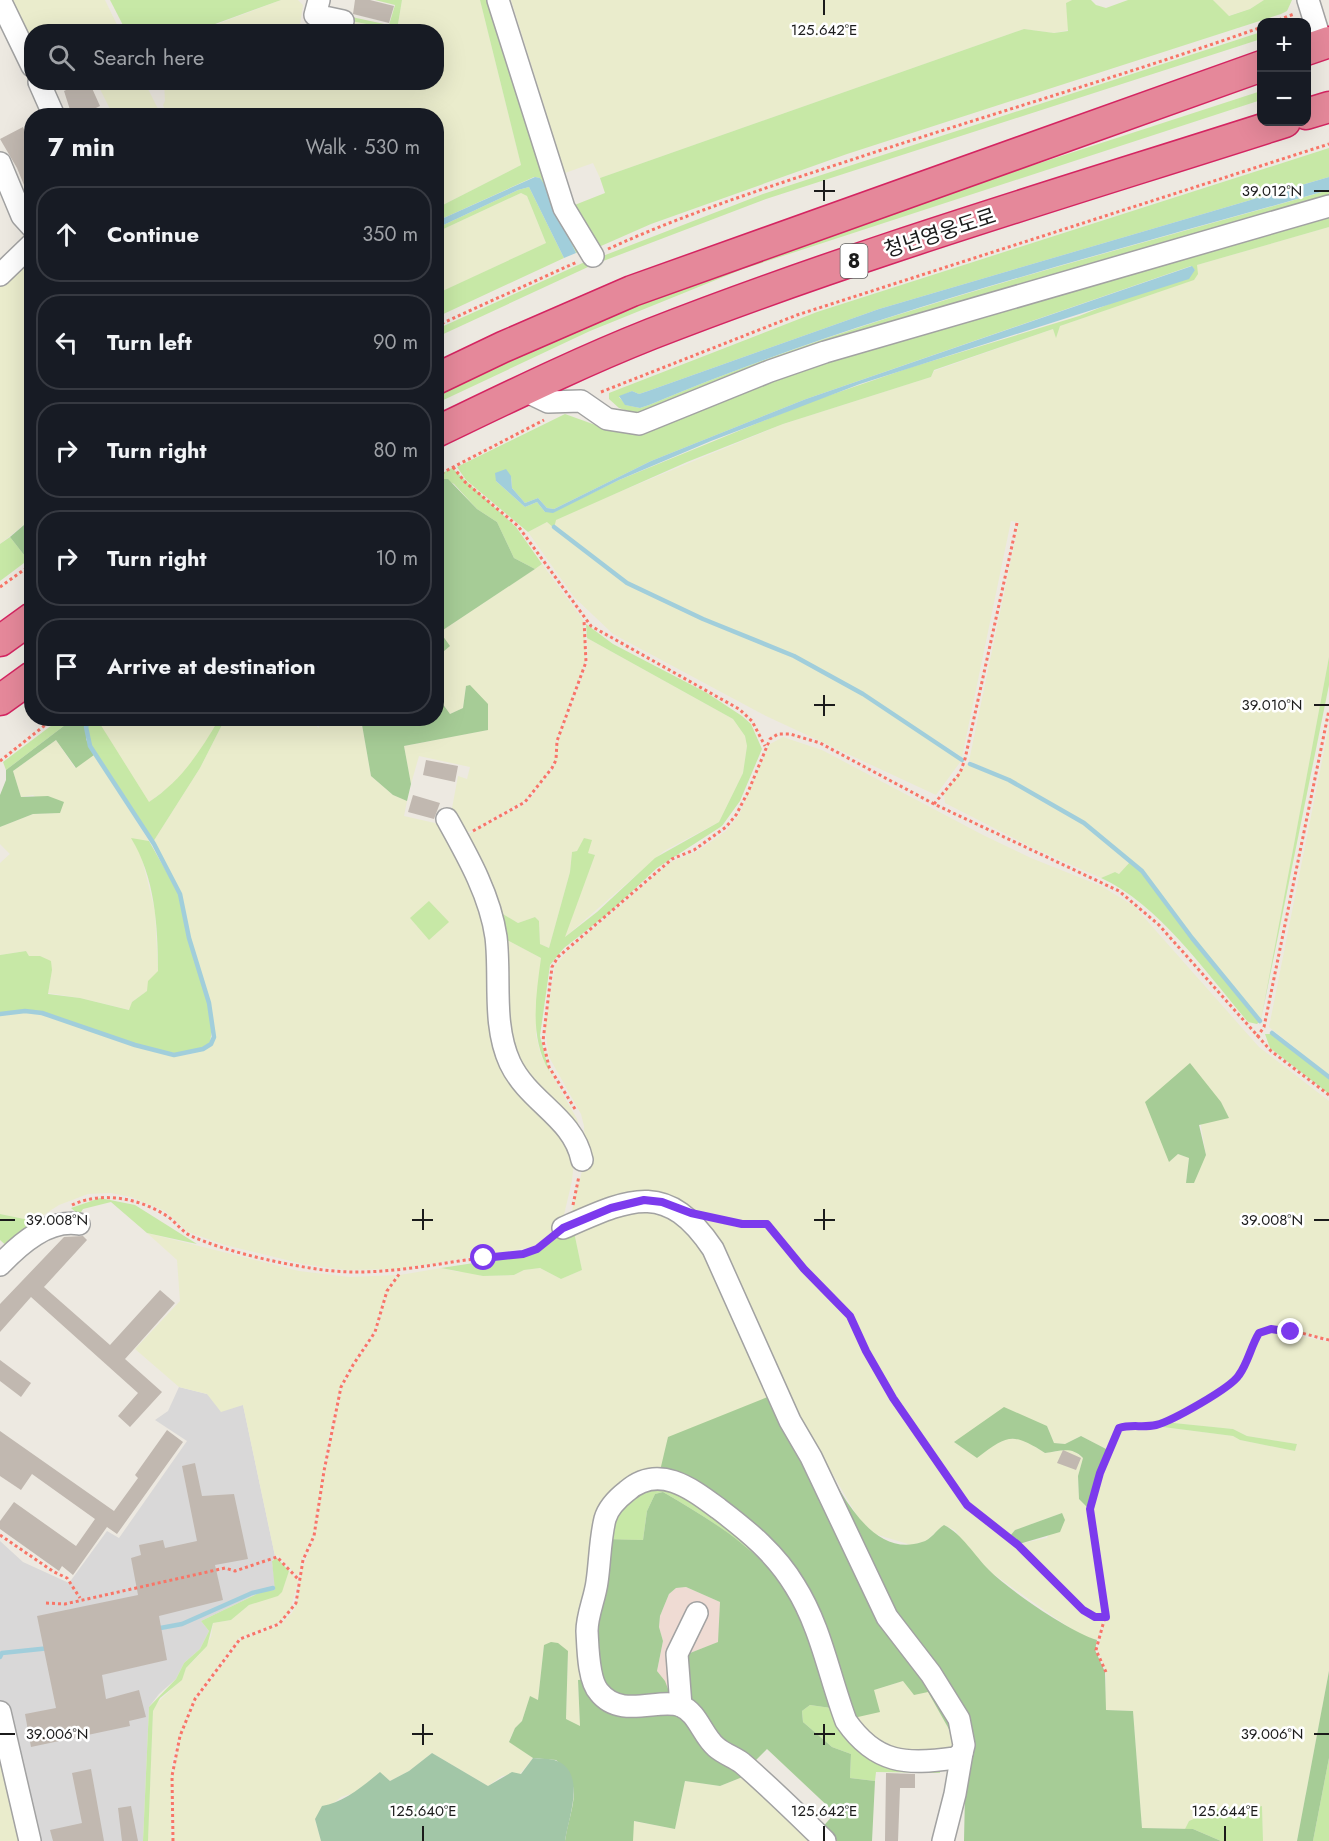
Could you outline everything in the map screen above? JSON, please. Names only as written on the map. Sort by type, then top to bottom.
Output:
[{"type":"highway","name":"8","points":[[444,375],[632,291],[1257,68]]},
{"type":"highway","points":[[1311,112],[1329,107]]},
{"type":"highway","name":"청년영웅도로","points":[[444,428],[523,390],[650,335],[770,290],[1272,126]]},
{"type":"highway","points":[[0,641],[24,624]]},
{"type":"highway","points":[[0,700],[24,683]]},
{"type":"street","points":[[0,0],[24,50]]},
{"type":"street","points":[[319,0],[315,15],[343,21]]},
{"type":"street","points":[[498,0],[564,208],[592,256]]},
{"type":"street","points":[[1308,0],[1319,46]]},
{"type":"street","points":[[43,90],[50,108]]},
{"type":"street","points":[[0,163],[24,218]]},
{"type":"street","points":[[523,390],[548,402],[581,401],[607,419],[639,423],[770,371],[836,348],[1329,206]]},
{"type":"street","points":[[0,275],[24,252]]},
{"type":"street","points":[[447,819],[477,875],[493,922],[497,952],[500,1025],[505,1052],[526,1088],[574,1136],[582,1160]]},
{"type":"street","points":[[563,1228],[611,1208],[644,1200],[662,1202],[672,1206],[699,1228],[713,1249],[790,1421],[811,1457],[887,1617],[931,1674],[959,1719],[964,1744],[943,1841]]},
{"type":"street","points":[[0,1265],[26,1241],[74,1215]]},
{"type":"street","points":[[825,1841],[758,1776],[737,1759],[715,1746],[691,1713],[681,1706],[641,1707],[605,1699],[597,1691],[592,1678],[587,1630],[594,1601],[605,1518],[610,1508],[631,1487],[643,1481],[658,1479],[675,1481],[690,1488],[760,1541],[780,1564],[805,1603],[846,1721],[863,1743],[887,1759],[938,1761],[955,1758],[962,1753]]},
{"type":"street","points":[[681,1706],[677,1654],[697,1613]]},
{"type":"street","points":[[0,1712],[30,1841]]},
{"type":"path","points":[[444,322],[592,256],[724,201],[915,137],[1257,29]]},
{"type":"path","points":[[581,401],[789,317],[1329,144]]},
{"type":"path","points":[[444,472],[545,419]]},
{"type":"path","points":[[453,467],[465,482],[518,526],[584,620],[620,645],[739,709],[752,721],[765,746]]},
{"type":"path","points":[[934,804],[960,773],[965,759],[1017,523]]},
{"type":"path","points":[[0,587],[24,570]]},
{"type":"path","points":[[458,838],[525,802],[552,768],[556,760],[557,741],[586,662],[584,620]]},
{"type":"path","points":[[1257,1037],[1264,1028],[1329,710]]},
{"type":"path","points":[[0,761],[44,726]]},
{"type":"path","points":[[577,1112],[549,1067],[543,1041],[552,967],[558,957],[666,864],[694,850],[726,827],[736,815],[748,792],[765,746],[778,734],[790,734],[820,744],[934,804],[1119,891],[1159,925],[1257,1037],[1290,1067],[1329,1095]]},
{"type":"path","points":[[74,1215],[96,1196],[111,1197],[156,1211],[169,1217],[178,1228],[191,1236],[224,1247],[352,1274],[402,1271],[523,1254],[550,1240],[563,1228],[578,1189],[582,1160]]},
{"type":"path","points":[[706,1216],[742,1224],[767,1224],[774,1230],[804,1269],[850,1316],[866,1351],[893,1398],[967,1505],[1018,1545],[1083,1610],[1095,1617],[1106,1617]]},
{"type":"path","points":[[172,1841],[175,1755],[195,1699],[240,1639],[279,1624],[296,1603],[303,1560],[314,1536],[341,1387],[375,1332],[387,1291],[402,1271]]},
{"type":"path","points":[[1106,1672],[1096,1650],[1106,1617],[1090,1509],[1100,1473],[1119,1428],[1129,1425],[1155,1425],[1191,1410],[1218,1391],[1232,1385],[1241,1373],[1259,1333],[1264,1330],[1291,1332],[1329,1340]]},
{"type":"path","points":[[0,1535],[54,1572],[67,1578],[80,1598]]},
{"type":"path","points":[[46,1603],[65,1604],[80,1598],[225,1568],[234,1571],[277,1557],[299,1580]]},
{"type":"shaded area","points":[[179,1387],[207,1394],[234,1406],[243,1405],[275,1556],[272,1561],[276,1590],[263,1591],[201,1621],[209,1631],[200,1649],[184,1663],[176,1679],[159,1694],[149,1707],[143,1841],[23,1841],[5,1763],[0,1761],[0,1541],[23,1562],[69,1583],[107,1531],[119,1538],[187,1441],[155,1420],[168,1411]]},
{"type":"shaded area","points":[[686,1587],[720,1602],[719,1642],[685,1655],[673,1702],[657,1671],[663,1641],[659,1627],[660,1616],[669,1594],[676,1588]]},
{"type":"green space","points":[[9,0],[105,0],[117,24],[24,24],[24,34]]},
{"type":"green space","points":[[110,0],[281,0],[215,24],[122,24]]},
{"type":"green space","points":[[281,0],[298,0],[303,5],[300,24],[217,24]]},
{"type":"green space","points":[[375,0],[402,0],[398,24],[389,24],[395,5]]},
{"type":"green space","points":[[402,0],[480,0],[521,165],[444,204],[444,108],[164,108],[163,105],[164,90],[444,90],[444,24],[398,24]]},
{"type":"green space","points":[[480,0],[493,0],[583,250],[576,253],[540,178],[534,177],[444,218],[444,204],[521,165]]},
{"type":"green space","points":[[511,0],[1072,0],[1066,3],[1069,30],[1054,33],[1024,29],[600,178],[593,163],[565,173]]},
{"type":"green space","points":[[1072,0],[1091,0],[1096,5],[1106,8],[1128,0],[1213,0],[1229,16],[1250,9],[1264,0],[1292,0],[1287,11],[1281,14],[1269,18],[1257,18],[1257,22],[847,154],[651,224],[601,246],[594,246],[567,208],[605,193],[600,178],[1024,29],[1054,33],[1068,31],[1066,3]]},
{"type":"green space","points":[[1213,0],[1264,0],[1250,9],[1228,16]]},
{"type":"green space","points":[[347,16],[384,24],[366,24],[346,20]]},
{"type":"green space","points":[[346,20],[366,24],[344,24]]},
{"type":"green space","points":[[1257,33],[1257,40],[766,199],[598,263],[595,259],[763,194]]},
{"type":"green space","points":[[100,90],[148,90],[158,108],[110,108]]},
{"type":"green space","points":[[1257,92],[1257,101],[743,269],[590,331],[444,400],[444,391],[602,317],[908,206]]},
{"type":"green space","points":[[1329,148],[1329,177],[879,309],[648,391],[639,394],[632,391],[619,397],[626,405],[640,408],[732,372],[900,314],[1329,190],[1329,196],[859,334],[637,414],[619,408],[609,399],[609,393],[817,312]]},
{"type":"green space","points":[[529,187],[564,258],[444,314],[444,290],[546,243],[527,196],[521,193],[444,229],[444,225]]},
{"type":"green space","points":[[521,193],[527,196],[546,243],[444,291],[444,229]]},
{"type":"green space","points":[[1329,215],[1329,227],[1197,265],[1198,274],[1194,280],[1060,326],[1056,338],[1053,329],[934,370],[931,377],[783,424],[687,462],[556,520],[554,528],[547,522],[528,532],[466,480],[457,467],[565,414],[615,432],[639,432],[773,380],[889,342]],"holes":[[[1191,266],[1195,270],[1079,316],[909,368],[807,403],[619,480],[553,512],[545,512],[537,502],[525,507],[496,481],[511,476],[512,488],[525,503],[538,498],[547,508],[554,509],[651,461],[806,399]]]},
{"type":"green space","points":[[1329,227],[1329,657],[1261,1020],[1193,938],[1143,870],[1085,822],[1010,779],[969,761],[1019,522],[1011,521],[962,757],[863,693],[795,655],[704,618],[627,582],[555,526],[555,520],[595,502],[783,424],[931,377],[934,371],[1053,329],[1056,337],[1060,326],[1193,280],[1197,265]]},
{"type":"green space","points":[[24,258],[24,525],[0,544],[0,281]]},
{"type":"green space","points":[[587,261],[588,267],[444,334],[444,326]]},
{"type":"green space","points":[[452,468],[516,527],[542,564],[535,569],[514,558],[497,522],[477,509],[454,484],[444,479],[444,472]]},
{"type":"green space","points":[[444,479],[448,479],[477,509],[497,522],[514,558],[535,569],[444,629]]},
{"type":"green space","points":[[547,522],[626,584],[738,635],[794,657],[862,695],[961,761],[936,795],[766,716],[613,634],[574,597],[528,532]]},
{"type":"green space","points":[[24,525],[24,555],[10,537]]},
{"type":"green space","points":[[10,537],[24,555],[24,563],[0,581],[0,544]]},
{"type":"green space","points":[[542,564],[583,620],[586,651],[585,662],[556,741],[555,760],[542,782],[524,801],[458,838],[450,819],[458,776],[467,779],[470,767],[419,756],[411,784],[404,746],[487,730],[466,686],[463,708],[450,714],[444,706],[444,651],[449,646],[444,638],[444,629]]},
{"type":"green space","points":[[586,624],[613,644],[707,693],[742,716],[751,724],[762,749],[740,801],[722,826],[657,868],[610,912],[564,948],[550,965],[540,1036],[549,1071],[536,1030],[536,1001],[541,958],[509,941],[499,939],[501,913],[518,923],[535,917],[539,921],[540,944],[549,948],[570,872],[572,852],[577,851],[584,838],[592,840],[588,853],[595,855],[565,937],[597,912],[655,858],[719,822],[743,773],[747,746],[745,736],[733,719],[587,638]]},
{"type":"green space","points":[[444,638],[450,646],[444,651]]},
{"type":"green space","points":[[587,638],[733,719],[745,736],[747,746],[743,773],[719,822],[664,851],[564,938],[595,855],[588,853],[584,839],[577,851],[572,852],[570,872],[549,948],[540,944],[539,921],[535,917],[518,923],[501,913],[461,838],[527,803],[554,768],[558,741],[588,662]]},
{"type":"green space","points":[[1329,657],[1329,685],[1261,1020]]},
{"type":"green space","points":[[470,685],[488,704],[488,730],[404,746],[411,784],[407,801],[393,795],[371,776],[362,726],[444,726],[444,706],[450,714],[463,708],[466,686]]},
{"type":"green space","points":[[51,726],[64,726],[6,770],[3,762]]},
{"type":"green space","points":[[64,726],[87,726],[86,739],[94,755],[76,768],[56,740],[13,771],[21,797],[48,796],[64,802],[60,813],[33,814],[0,827],[0,795],[6,780],[6,770]]},
{"type":"green space","points":[[101,726],[215,726],[181,778],[148,803]]},
{"type":"green space","points":[[101,726],[149,802],[161,794],[180,775],[215,726],[221,726],[200,768],[153,842],[91,746],[87,727]]},
{"type":"green space","points":[[221,726],[317,726],[319,728],[319,726],[362,726],[371,776],[393,795],[407,801],[404,816],[435,823],[448,831],[488,925],[494,1035],[575,1150],[572,1181],[563,1219],[546,1238],[532,1247],[399,1269],[346,1270],[303,1264],[225,1245],[188,1232],[165,1211],[131,1197],[111,1193],[88,1194],[59,1205],[34,1221],[0,1214],[0,1015],[25,1012],[42,1015],[134,1046],[174,1056],[192,1054],[212,1045],[215,1037],[210,1003],[190,937],[181,893],[153,842],[200,768]]},
{"type":"green space","points":[[1329,726],[1329,1075],[1269,1027]]},
{"type":"green space","points":[[783,737],[822,750],[983,835],[1031,858],[1101,886],[1134,906],[1259,1047],[1329,1101],[1329,1339],[1291,1331],[1264,1329],[1258,1332],[1240,1373],[1231,1384],[1217,1390],[1190,1409],[1154,1424],[1129,1424],[1118,1427],[1108,1450],[1081,1436],[1065,1444],[1054,1443],[1047,1426],[954,1442],[977,1457],[1002,1439],[1023,1439],[1045,1453],[1071,1449],[1083,1458],[1078,1476],[1079,1499],[1089,1509],[1092,1522],[1104,1616],[1095,1616],[1084,1608],[1019,1544],[1047,1538],[1062,1513],[1015,1530],[1010,1536],[968,1504],[894,1397],[867,1351],[851,1315],[841,1302],[805,1268],[767,1223],[742,1223],[691,1212],[672,1204],[570,1219],[585,1159],[584,1126],[581,1114],[549,1057],[545,1028],[555,966],[568,951],[671,862],[698,851],[726,831],[739,815],[770,744]],"holes":[[[1190,1063],[1206,1155],[1186,1183],[1189,1158],[1178,1154],[1169,1162]]]},
{"type":"green space","points":[[56,740],[75,768],[94,755],[149,841],[132,839],[141,855],[155,911],[158,971],[147,991],[132,1002],[130,1010],[48,993],[51,977],[40,956],[29,956],[26,951],[0,955],[0,863],[10,854],[0,844],[0,827],[33,814],[60,813],[33,795],[21,797],[13,771]]},
{"type":"green space","points":[[967,764],[1009,781],[1083,824],[1130,862],[1119,874],[1115,872],[1101,878],[1031,847],[945,803],[944,794]]},
{"type":"green space","points":[[131,838],[149,841],[179,894],[188,938],[208,1004],[212,1027],[210,1044],[193,1051],[175,1053],[145,1048],[42,1012],[25,1010],[0,1013],[0,955],[26,951],[29,956],[40,956],[51,961],[52,970],[48,994],[80,998],[129,1010],[132,1002],[147,991],[148,981],[158,971],[156,919],[150,885]]},
{"type":"green space","points":[[1130,862],[1150,881],[1191,939],[1259,1022],[1257,1024],[1248,1022],[1199,962],[1163,923],[1123,890],[1101,878],[1115,872],[1119,874]]},
{"type":"green space","points":[[429,901],[449,922],[429,940],[410,918]]},
{"type":"green space","points":[[499,939],[509,941],[541,958],[536,1035],[541,1056],[577,1119],[579,1128],[512,1059]]},
{"type":"green space","points":[[1265,1034],[1272,1034],[1329,1078],[1329,1094],[1270,1048]]},
{"type":"green space","points":[[1190,1063],[1221,1102],[1229,1118],[1199,1125],[1206,1155],[1194,1183],[1186,1183],[1189,1158],[1178,1154],[1169,1162],[1145,1102]]},
{"type":"green space","points":[[100,1198],[135,1205],[197,1244],[147,1233],[111,1202],[83,1209],[79,1215],[71,1208]]},
{"type":"green space","points":[[644,1204],[696,1230],[775,1394],[659,1475],[589,1679],[578,1680],[580,1727],[566,1719],[568,1651],[544,1645],[538,1700],[530,1697],[522,1721],[515,1728],[509,1741],[533,1758],[520,1774],[502,1776],[488,1786],[432,1753],[409,1771],[390,1781],[380,1773],[354,1793],[341,1797],[315,1819],[321,1841],[174,1841],[173,1776],[184,1728],[196,1700],[241,1640],[280,1625],[292,1613],[297,1603],[302,1570],[315,1536],[325,1471],[342,1388],[354,1365],[376,1333],[388,1291],[395,1280],[400,1275],[441,1268],[459,1272],[462,1270],[483,1276],[514,1275],[524,1270],[540,1268],[561,1279],[582,1270],[573,1227]]},
{"type":"green space","points":[[0,1214],[34,1221],[9,1248],[0,1240]]},
{"type":"green space","points":[[691,1214],[741,1225],[766,1225],[773,1231],[803,1269],[849,1316],[865,1352],[892,1399],[966,1506],[1018,1546],[1082,1610],[1094,1618],[1104,1619],[1097,1640],[1082,1636],[992,1573],[964,1544],[955,1530],[944,1525],[926,1541],[911,1545],[875,1534],[859,1519],[786,1395]]},
{"type":"green space","points":[[573,1227],[582,1270],[561,1279],[540,1268],[524,1270],[514,1275],[483,1276],[441,1268],[532,1254]]},
{"type":"green space","points":[[147,1233],[299,1271],[350,1277],[396,1275],[386,1291],[374,1331],[340,1387],[327,1446],[313,1536],[302,1559],[298,1577],[278,1555],[275,1556],[243,1405],[221,1412],[207,1394],[179,1387],[135,1349],[180,1301],[177,1260]]},
{"type":"green space","points":[[1271,1330],[1329,1342],[1329,1671],[1297,1841],[1263,1841],[1262,1806],[1241,1811],[1228,1807],[1216,1809],[1189,1821],[1185,1829],[1142,1828],[1133,1711],[1105,1710],[1106,1671],[1098,1650],[1106,1617],[1091,1509],[1101,1474],[1120,1429],[1129,1426],[1155,1426],[1233,1436],[1240,1440],[1295,1451],[1297,1444],[1247,1436],[1233,1429],[1164,1422],[1192,1411],[1218,1392],[1233,1386],[1242,1374],[1260,1334]]},
{"type":"green space","points":[[775,1394],[959,1733],[950,1731],[928,1692],[914,1695],[903,1681],[874,1690],[880,1712],[849,1719],[798,1583],[659,1475],[668,1437]]},
{"type":"green space","points":[[1004,1407],[1047,1426],[1054,1443],[1065,1444],[1081,1436],[1108,1450],[1089,1509],[1079,1499],[1078,1476],[1083,1458],[1075,1452],[1066,1450],[1045,1453],[1025,1442],[1010,1439],[977,1458],[954,1442]]},
{"type":"green space","points":[[1164,1422],[1233,1429],[1247,1436],[1297,1444],[1295,1451],[1240,1440],[1233,1436],[1155,1426]]},
{"type":"green space","points":[[823,1459],[849,1505],[874,1532],[888,1541],[904,1545],[925,1541],[944,1525],[957,1534],[989,1570],[1040,1610],[1085,1636],[1097,1640],[1095,1650],[1105,1672],[1106,1710],[1133,1711],[1142,1828],[1193,1829],[1221,1841],[964,1841],[966,1747],[888,1616]]},
{"type":"green space","points":[[659,1480],[686,1488],[702,1498],[748,1534],[789,1577],[812,1622],[843,1714],[854,1733],[868,1749],[892,1761],[940,1762],[940,1773],[876,1772],[875,1781],[850,1778],[851,1754],[832,1747],[803,1722],[802,1711],[810,1705],[831,1708],[807,1628],[781,1583],[747,1548],[728,1533],[663,1492],[655,1494],[647,1511],[643,1540],[604,1539],[609,1516],[620,1499],[636,1487]]},
{"type":"green space","points":[[663,1492],[728,1533],[747,1548],[782,1584],[796,1605],[814,1648],[831,1708],[810,1705],[802,1711],[803,1722],[832,1747],[851,1754],[850,1778],[875,1781],[872,1841],[830,1841],[819,1831],[835,1813],[767,1749],[751,1765],[692,1711],[685,1655],[718,1642],[720,1602],[686,1587],[676,1588],[669,1594],[660,1616],[659,1627],[663,1641],[657,1671],[665,1681],[673,1702],[606,1698],[591,1617],[604,1539],[643,1540],[647,1511],[655,1494]]},
{"type":"green space","points":[[1062,1513],[1065,1520],[1060,1532],[1019,1544],[1010,1536],[1015,1530]]},
{"type":"green space","points":[[277,1558],[289,1571],[282,1592],[278,1596],[249,1605],[231,1620],[213,1623],[207,1646],[186,1668],[182,1680],[160,1698],[153,1711],[148,1841],[143,1841],[149,1707],[176,1679],[184,1663],[200,1649],[209,1631],[201,1621],[263,1591],[275,1590],[272,1561]]},
{"type":"green space","points":[[289,1571],[298,1581],[290,1611],[278,1623],[239,1638],[194,1699],[177,1742],[172,1763],[171,1841],[148,1841],[153,1711],[157,1703],[181,1680],[186,1668],[200,1654],[211,1637],[213,1623],[231,1620],[249,1605],[282,1591]]},
{"type":"green space","points":[[551,1642],[558,1643],[568,1651],[566,1719],[580,1726],[578,1680],[589,1679],[594,1693],[674,1708],[750,1774],[720,1786],[685,1781],[675,1829],[634,1821],[633,1841],[565,1841],[574,1798],[571,1779],[556,1760],[533,1758],[509,1742],[515,1728],[522,1721],[530,1696],[538,1700],[544,1645]]},
{"type":"green space","points":[[1329,1671],[1329,1758],[1313,1841],[1297,1841]]},
{"type":"green space","points":[[903,1681],[928,1691],[950,1731],[959,1733],[959,1751],[901,1757],[849,1719],[874,1690]]},
{"type":"green space","points":[[432,1753],[488,1786],[512,1772],[521,1774],[533,1758],[557,1761],[566,1767],[574,1786],[565,1841],[321,1841],[315,1819],[322,1806],[345,1798],[380,1772],[390,1781],[409,1771]]},
{"type":"green space","points":[[1329,1758],[1329,1841],[1313,1841]]},
{"type":"green space","points":[[0,1761],[5,1763],[23,1841],[0,1841]]},
{"type":"green space","points":[[750,1774],[820,1841],[633,1841],[633,1821],[675,1829],[685,1781],[720,1786]]},
{"type":"green space","points":[[1262,1806],[1263,1841],[1221,1841],[1193,1829],[1185,1829],[1189,1821],[1216,1809],[1228,1807],[1241,1811]]},
{"type":"water","points":[[535,177],[540,178],[576,253],[564,258],[529,187],[444,225],[444,218]]},
{"type":"water","points":[[1329,177],[1329,190],[1071,262],[900,314],[732,372],[640,408],[625,405],[619,396],[632,391],[639,394],[648,391],[879,309]]},
{"type":"water","points":[[1192,266],[1195,270],[1189,279],[860,384],[711,441],[619,480],[553,513],[545,512],[537,502],[525,507],[496,481],[495,473],[506,469],[511,476],[512,488],[525,503],[538,498],[547,508],[554,509],[651,461],[806,399]]},
{"type":"building","points":[[355,0],[370,0],[394,6],[389,23],[353,14]]},
{"type":"building","points":[[93,90],[100,106],[69,108],[64,91]]},
{"type":"building","points":[[23,127],[24,185],[17,168],[0,139]]},
{"type":"building","points":[[426,760],[458,766],[455,782],[423,775]]},
{"type":"building","points":[[413,795],[440,803],[434,819],[408,812]]},
{"type":"building","points":[[83,1236],[87,1240],[44,1287],[110,1345],[160,1290],[175,1303],[125,1359],[162,1392],[130,1427],[118,1416],[138,1393],[31,1297],[0,1332],[0,1304],[64,1237]]},
{"type":"building","points":[[0,1360],[31,1383],[21,1397],[0,1381]]},
{"type":"building","points":[[167,1430],[183,1442],[117,1534],[107,1527],[73,1575],[62,1566],[59,1571],[0,1529],[0,1521],[14,1502],[76,1546],[95,1519],[32,1474],[21,1490],[0,1476],[0,1431],[114,1511],[138,1478],[135,1475]]},
{"type":"building","points":[[1063,1450],[1081,1458],[1076,1470],[1057,1463]]},
{"type":"building","points":[[195,1463],[202,1496],[234,1494],[248,1559],[215,1565],[223,1600],[159,1616],[167,1660],[102,1675],[106,1699],[139,1690],[146,1717],[129,1721],[130,1726],[31,1747],[25,1714],[56,1708],[37,1616],[138,1595],[131,1558],[141,1555],[139,1545],[163,1540],[165,1548],[197,1541],[182,1466]]},
{"type":"building","points":[[91,1769],[104,1841],[53,1841],[50,1830],[82,1823],[72,1773]]},
{"type":"building","points":[[886,1773],[915,1774],[915,1788],[900,1788],[898,1841],[885,1841]]},
{"type":"building","points":[[131,1806],[138,1841],[122,1841],[118,1808]]},
{"type":"waterway","points":[[554,527],[627,583],[703,619],[794,656],[863,694],[962,760]]},
{"type":"waterway","points":[[0,1014],[25,1011],[42,1013],[135,1045],[174,1055],[203,1049],[211,1044],[214,1037],[209,1003],[189,938],[180,894],[154,844],[90,746],[86,726]]},
{"type":"waterway","points":[[970,764],[1009,780],[1084,823],[1142,871],[1192,938],[1260,1021]]},
{"type":"waterway","points":[[1272,1033],[1329,1077]]},
{"type":"waterway","points":[[155,1629],[182,1624],[252,1593],[273,1588]]},
{"type":"waterway","points":[[0,1657],[2,1653],[50,1648]]},
{"type":"route","points":[[484,1258],[523,1254],[537,1249],[563,1228],[611,1208],[644,1200],[662,1202],[691,1213],[742,1224],[767,1224],[804,1269],[840,1303],[850,1316],[866,1351],[893,1398],[967,1505],[1001,1530],[1083,1610],[1095,1617],[1106,1617],[1090,1509],[1100,1473],[1119,1428],[1129,1425],[1155,1425],[1191,1410],[1218,1391],[1232,1385],[1241,1373],[1259,1333],[1271,1329],[1291,1332]]}]
